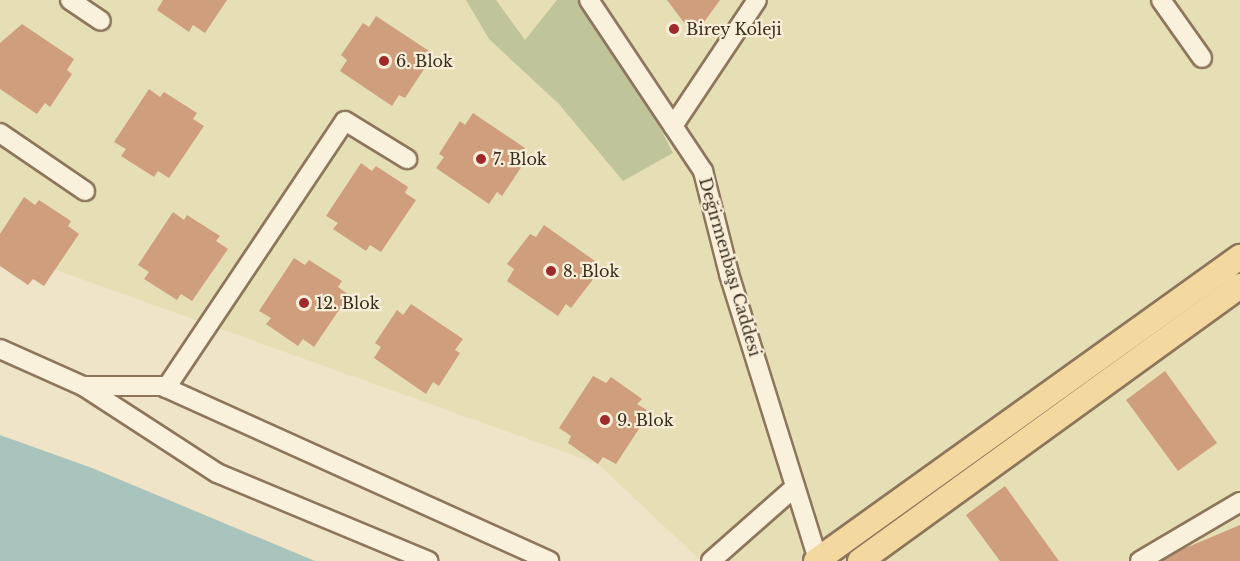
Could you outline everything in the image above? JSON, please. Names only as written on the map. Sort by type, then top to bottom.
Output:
[{"type":"main road","points":[[817,561],[1240,257]]},
{"type":"main road","points":[[860,561],[1240,286]]},
{"type":"street","points":[[70,0],[101,21]]},
{"type":"street","name":"Değirmenbaşı Caddesi","points":[[589,0],[703,171],[817,561]]},
{"type":"street","points":[[674,126],[757,0]]},
{"type":"street","points":[[1161,0],[1202,58]]},
{"type":"street","points":[[166,388],[345,121],[407,159]]},
{"type":"street","points":[[0,133],[84,191]]},
{"type":"street","points":[[0,349],[83,386],[217,473],[428,561]]},
{"type":"street","points":[[83,386],[166,388],[549,561]]},
{"type":"street","points":[[711,561],[795,487]]},
{"type":"street","points":[[1140,561],[1240,502]]},
{"type":"shaded area","points":[[0,0],[1240,0],[1240,561],[701,561],[598,464],[0,250]]},
{"type":"green space","points":[[466,0],[496,0],[525,40],[557,0],[582,0],[664,118],[658,124],[673,153],[623,181],[559,104],[489,39]]},
{"type":"water","points":[[0,435],[92,468],[315,561],[0,561]]},
{"type":"building","points":[[163,0],[227,0],[205,33],[193,25],[189,32],[157,10]]},
{"type":"building","points":[[667,0],[720,0],[694,36]]},
{"type":"building","name":"6. Blok","points":[[376,16],[429,51],[422,62],[426,66],[405,98],[399,95],[392,106],[340,71],[347,60],[341,55],[363,23],[369,27]]},
{"type":"building","points":[[22,24],[74,59],[67,70],[72,74],[50,107],[45,103],[37,114],[0,89],[0,43]]},
{"type":"building","points":[[149,89],[160,97],[164,92],[197,113],[193,119],[204,126],[169,178],[158,171],[154,177],[121,156],[126,149],[114,142]]},
{"type":"building","name":"7. Blok","points":[[473,113],[525,148],[518,160],[524,163],[502,196],[497,192],[489,204],[436,168],[444,157],[439,154],[460,121],[465,125]]},
{"type":"building","points":[[361,163],[372,171],[376,166],[408,187],[405,193],[416,200],[381,252],[370,245],[366,251],[333,229],[338,223],[326,216]]},
{"type":"building","points":[[24,197],[35,205],[39,200],[71,221],[68,226],[79,234],[44,286],[33,279],[28,285],[0,266],[0,234]]},
{"type":"building","points":[[173,212],[184,220],[187,215],[220,236],[216,241],[228,249],[192,301],[181,294],[177,300],[144,279],[149,272],[138,265]]},
{"type":"building","name":"8. Blok","points":[[544,225],[595,261],[587,273],[594,278],[571,308],[566,304],[558,316],[507,281],[514,269],[507,264],[530,234],[536,237]]},
{"type":"building","name":"12. Blok","points":[[294,258],[305,265],[309,260],[342,281],[338,287],[349,295],[314,347],[303,339],[298,346],[266,324],[271,318],[259,311]]},
{"type":"building","points":[[411,304],[463,339],[455,350],[460,353],[439,386],[433,382],[426,394],[374,358],[381,347],[375,343],[397,310],[403,315]]},
{"type":"building","points":[[1165,371],[1217,443],[1178,471],[1126,400]]},
{"type":"building","name":"9. Blok","points":[[593,376],[606,383],[611,377],[642,399],[637,404],[650,412],[616,464],[603,457],[598,464],[568,443],[571,436],[559,428]]},
{"type":"building","points":[[1005,486],[1059,561],[1000,561],[966,515]]},
{"type":"building","points":[[1240,525],[1240,561],[1162,561],[1183,549]]},
{"type":"place","name":"Birey Koleji","points":[[674,29]]},
{"type":"place","name":"6. Blok","points":[[384,61]]},
{"type":"place","name":"7. Blok","points":[[481,159]]},
{"type":"place","name":"8. Blok","points":[[551,271]]},
{"type":"place","name":"12. Blok","points":[[304,303]]},
{"type":"place","name":"9. Blok","points":[[605,420]]}]
